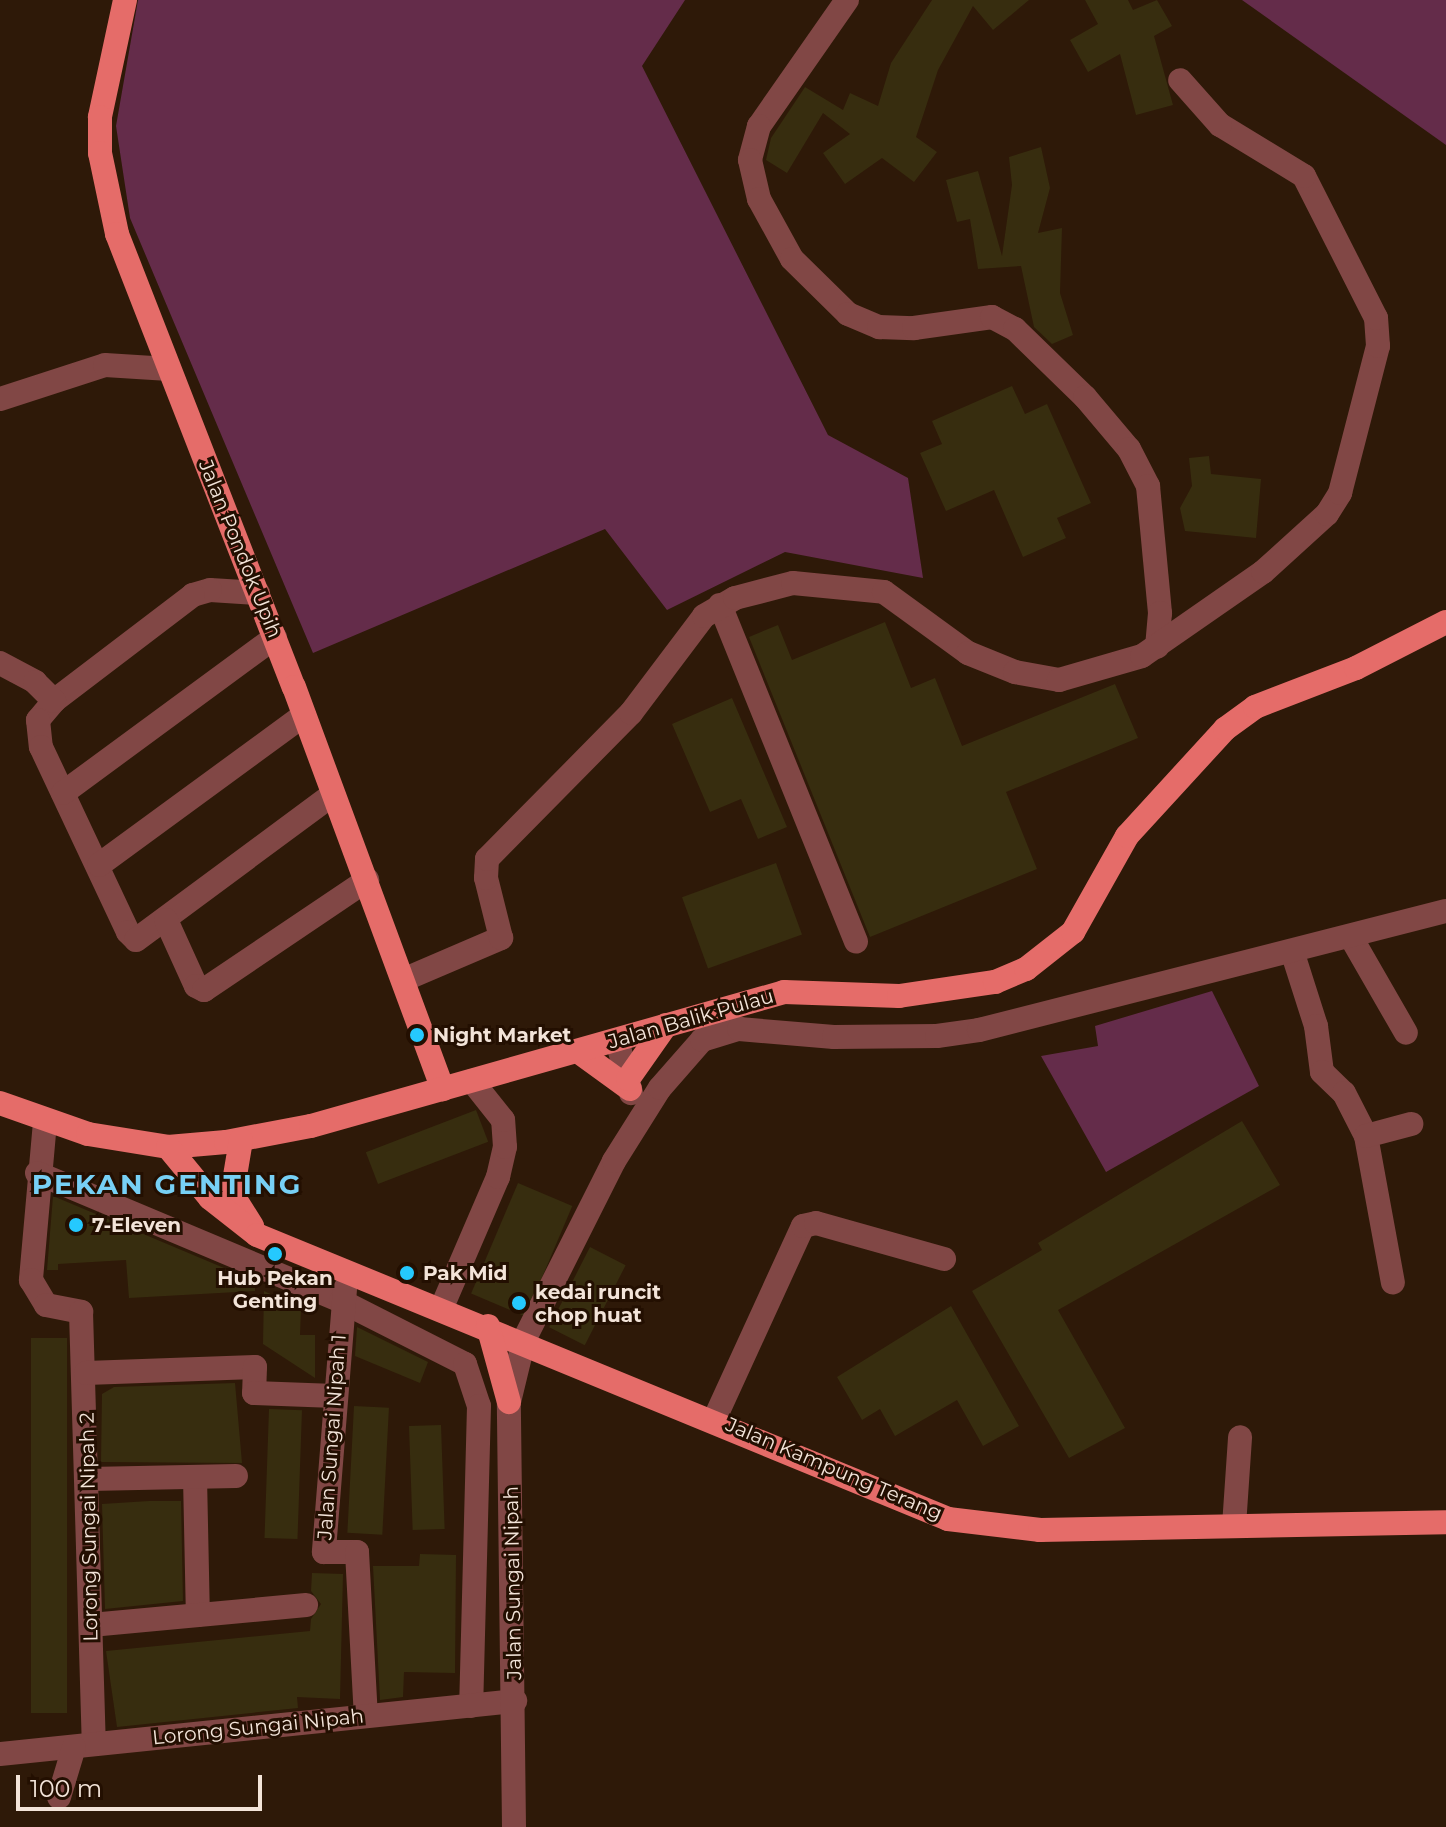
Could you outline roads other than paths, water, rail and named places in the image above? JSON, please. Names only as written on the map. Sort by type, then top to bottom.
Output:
[{"type":"main road","name":"Jalan Pondok Upih","points":[[125,0],[100,117],[100,153],[117,234],[275,637],[443,1089]]},
{"type":"main road","name":"Jalan Balik Pulau","points":[[0,1103],[45,1122],[168,1147],[241,1140],[579,1052],[784,992],[935,994],[995,982],[1026,969],[1073,932],[1127,836],[1225,729],[1255,707],[1356,668],[1446,622]]},
{"type":"main road","points":[[579,1052],[629,1084],[666,1025]]},
{"type":"main road","points":[[241,1140],[232,1194],[257,1235]]},
{"type":"main road","name":"Jalan Kampung Terang","points":[[168,1147],[210,1198],[257,1235],[350,1269],[715,1418],[948,1519],[1040,1530],[1446,1522]]},
{"type":"main road","points":[[488,1326],[509,1402]]},
{"type":"street","points":[[847,0],[759,126],[750,160],[759,199],[792,259],[848,314],[879,327],[914,328],[992,317],[1015,329],[1085,397],[1129,449],[1148,486],[1160,613],[1157,647]]},
{"type":"street","points":[[403,980],[501,938],[486,878],[487,859],[631,713],[693,628],[720,605],[793,583],[860,587],[884,592],[982,660],[1059,680],[1128,662],[1157,647],[1263,572],[1336,502],[1380,332],[1371,306],[1304,176],[1220,125],[1180,80]]},
{"type":"street","points":[[0,399],[105,365],[169,369]]},
{"type":"street","points":[[258,593],[210,590],[193,595],[54,701],[38,720],[37,734],[132,938],[139,940],[333,794]]},
{"type":"street","points":[[720,605],[856,942]]},
{"type":"street","points":[[63,793],[275,637]]},
{"type":"street","points":[[0,663],[43,688],[54,701]]},
{"type":"street","points":[[99,865],[304,715]]},
{"type":"street","points":[[166,920],[196,986],[204,990],[367,880]]},
{"type":"street","name":"Jalan Sungai Nipah","points":[[514,1827],[515,1701],[509,1402],[524,1340],[641,1116],[678,1065],[714,1034],[739,1029],[834,1037],[937,1036],[1028,1021],[1352,939],[1446,911]]},
{"type":"street","points":[[1352,939],[1406,1033]]},
{"type":"street","points":[[1293,954],[1316,1026],[1322,1072],[1344,1093],[1366,1136],[1393,1283]]},
{"type":"street","points":[[617,1040],[641,1116]]},
{"type":"street","points":[[442,1307],[498,1177],[505,1147],[503,1120],[472,1081]]},
{"type":"street","points":[[45,1122],[37,1173],[341,1301],[458,1356],[474,1383],[479,1421],[471,1706]]},
{"type":"street","points":[[1366,1136],[1411,1124]]},
{"type":"street","name":"Lorong Sungai Nipah 2","points":[[37,1173],[34,1291],[46,1305],[81,1312],[86,1373],[91,1625],[84,1744],[59,1797]]},
{"type":"street","points":[[715,1418],[803,1226],[816,1223],[944,1259]]},
{"type":"street","name":"Jalan Sungai Nipah 1","points":[[350,1269],[341,1301],[324,1552],[357,1552],[366,1716]]},
{"type":"street","points":[[86,1373],[255,1367],[254,1393],[335,1396]]},
{"type":"street","points":[[1234,1526],[1240,1437]]},
{"type":"street","points":[[89,1479],[236,1476]]},
{"type":"street","points":[[195,1477],[198,1615]]},
{"type":"street","points":[[91,1625],[306,1605]]},
{"type":"street","name":"Lorong Sungai Nipah","points":[[0,1754],[515,1701]]},
{"type":"place","name":"Night Market","points":[[417,1035]]},
{"type":"place","name":"7-Eleven","points":[[76,1225]]},
{"type":"place","name":"Hub Pekan Genting","points":[[275,1254]]},
{"type":"place","name":"Pak Mid","points":[[407,1273]]},
{"type":"place","name":"kedai runcit chop huat","points":[[519,1303]]},
{"type":"district","name":"PEKAN GENTING","points":[[167,1184]]}]
